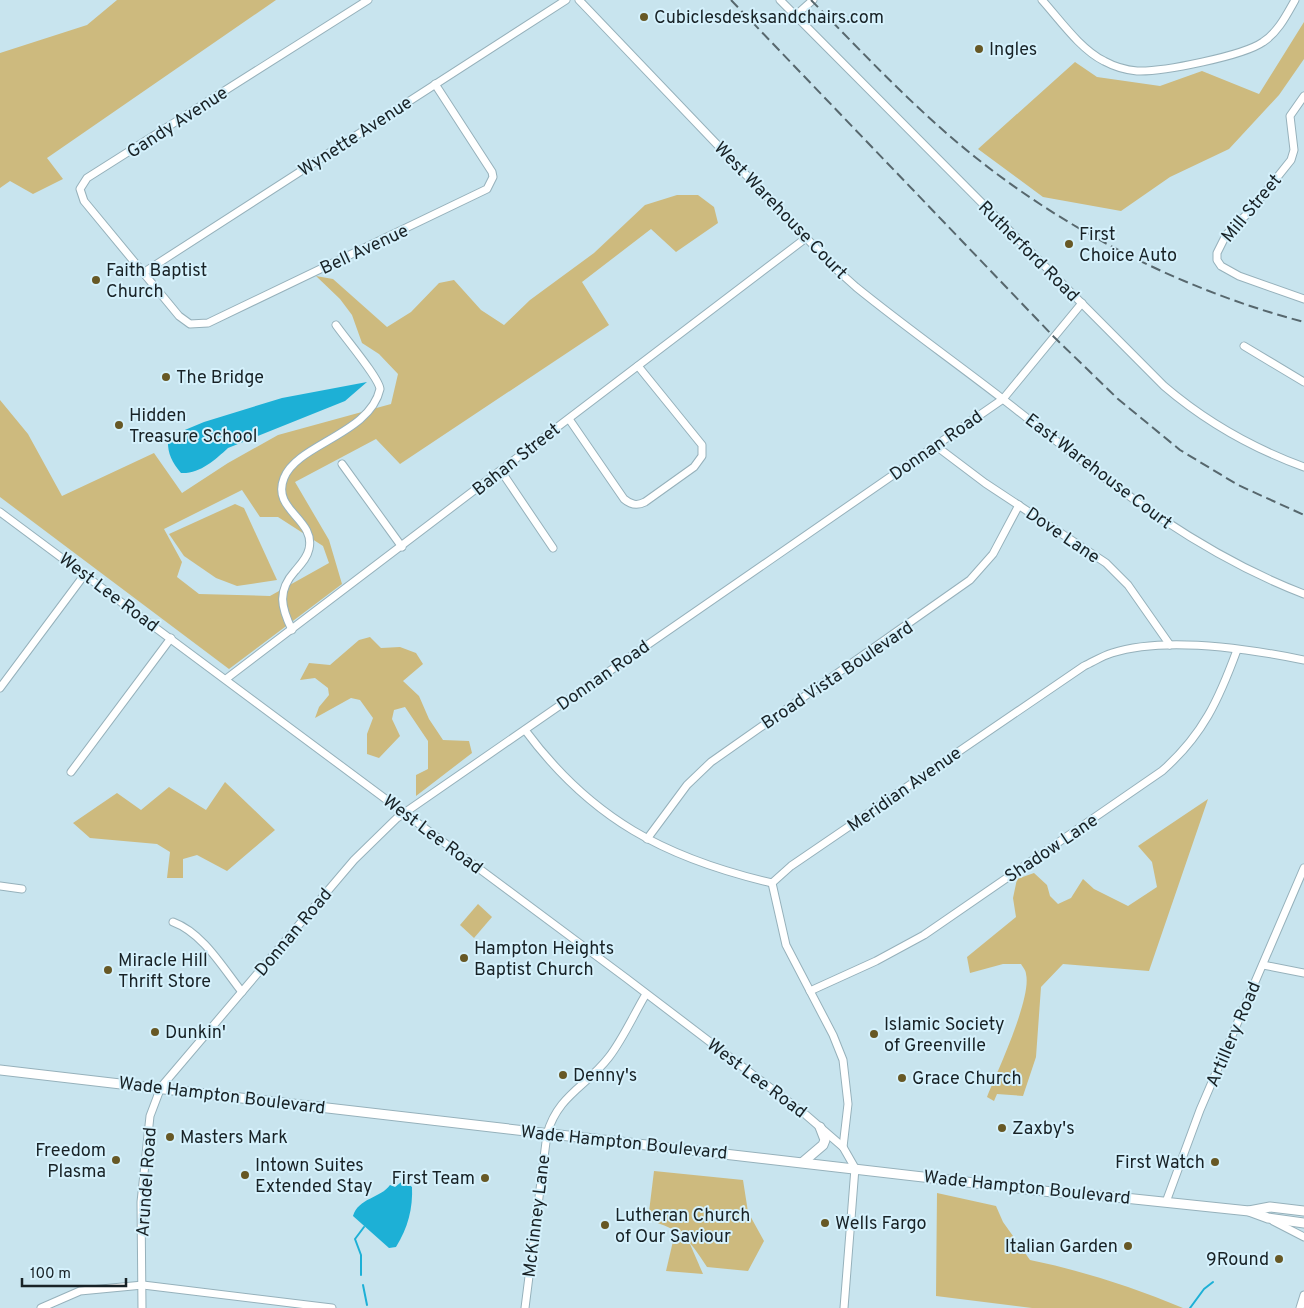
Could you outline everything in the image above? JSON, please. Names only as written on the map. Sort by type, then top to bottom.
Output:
[{"type":"main road","name":"Wade Hampton Boulevard","points":[[0,1070],[548,1130],[1052,1192],[1249,1211],[1268,1218],[1304,1223]]},
{"type":"main road","points":[[803,1162],[823,1145],[825,1140],[820,1127]]},
{"type":"main road","name":"Wade Hampton Boulevard","points":[[1249,1211],[1270,1207],[1304,1211]]},
{"type":"street","name":"Gandy Avenue","points":[[144,273],[84,200],[80,189],[84,181],[368,0]]},
{"type":"street","name":"Wynette Avenue","points":[[144,273],[566,0]]},
{"type":"street","name":"West Warehouse Court","points":[[578,0],[806,238],[856,287],[1003,399]]},
{"type":"street","name":"Rutherford Road","points":[[780,0],[1164,386],[1199,415],[1241,440],[1304,466]]},
{"type":"street","points":[[796,15],[813,0]]},
{"type":"street","points":[[1042,0],[1097,57],[1123,69],[1144,71],[1235,55],[1251,49],[1263,43],[1278,28],[1294,0]]},
{"type":"street","name":"Bell Avenue","points":[[144,273],[184,321],[196,325],[208,323],[485,191],[490,185],[492,172],[435,84]]},
{"type":"street","name":"Mill Street","points":[[1304,96],[1290,116],[1294,150],[1291,160],[1251,210],[1226,235],[1216,253],[1217,260],[1222,266],[1239,276],[1304,299]]},
{"type":"street","name":"Bahan Street","points":[[226,679],[806,238]]},
{"type":"street","name":"Donnan Road","points":[[161,1088],[354,860],[405,813],[1003,399],[1082,304]]},
{"type":"street","points":[[292,630],[283,609],[282,592],[286,583],[305,558],[310,540],[303,525],[284,504],[281,488],[284,477],[294,464],[362,418],[373,405],[380,389],[375,375],[358,356],[336,325]]},
{"type":"street","points":[[1244,346],[1304,382]]},
{"type":"street","points":[[568,419],[624,499],[630,504],[638,505],[645,502],[694,467],[702,456],[702,445],[638,366]]},
{"type":"street","name":"East Warehouse Court","points":[[1003,399],[1114,487],[1177,530],[1251,571],[1304,594]]},
{"type":"street","name":"Dove Lane","points":[[936,446],[972,474],[1089,551],[1117,573],[1145,607],[1170,645]]},
{"type":"street","points":[[342,464],[402,547]]},
{"type":"street","points":[[501,471],[553,548]]},
{"type":"street","name":"Broad Vista Boulevard","points":[[647,839],[686,785],[711,762],[970,580],[993,554],[1019,505]]},
{"type":"street","name":"West Lee Road","points":[[1,514],[226,679],[820,1127],[842,1147],[855,1168]]},
{"type":"street","points":[[0,688],[85,574]]},
{"type":"street","points":[[71,772],[171,638]]},
{"type":"street","name":"Meridian Avenue","points":[[772,883],[791,866],[1084,666],[1120,651],[1170,645],[1237,650],[1304,660]]},
{"type":"street","name":"Shadow Lane","points":[[810,991],[876,961],[924,934],[1162,771],[1187,747],[1207,720],[1221,693],[1237,650]]},
{"type":"street","points":[[524,730],[551,763],[578,790],[610,817],[647,839],[680,855],[772,883],[786,945],[833,1035],[845,1066],[848,1104],[842,1147]]},
{"type":"street","name":"Artillery Road","points":[[1166,1202],[1200,1110],[1304,869]]},
{"type":"street","points":[[0,886],[22,889]]},
{"type":"street","points":[[173,922],[187,928],[198,937],[242,992]]},
{"type":"street","points":[[1263,965],[1304,973]]},
{"type":"street","points":[[548,1130],[559,1106],[608,1058],[646,994]]},
{"type":"street","name":"Arundel Road","points":[[142,1308],[141,1202],[150,1116],[161,1088]]},
{"type":"street","name":"McKinney Lane","points":[[525,1308],[548,1130]]},
{"type":"street","points":[[844,1308],[855,1168]]},
{"type":"street","points":[[1268,1218],[1304,1237]]},
{"type":"street","points":[[42,1308],[71,1294],[90,1289],[143,1286],[332,1308]]},
{"type":"street","points":[[1300,1308],[1304,1295]]},
{"type":"shaded area","points":[[117,0],[276,0],[47,158],[63,179],[33,194],[10,181],[0,188],[0,53],[87,25]]},
{"type":"shaded area","points":[[1304,22],[1304,59],[1279,95],[1229,149],[1170,177],[1121,211],[1043,197],[978,149],[1075,62],[1097,77],[1160,86],[1202,71],[1259,94]]},
{"type":"shaded area","points":[[677,195],[698,195],[714,207],[718,223],[676,252],[651,229],[582,282],[609,325],[400,464],[376,439],[295,482],[329,540],[342,584],[229,669],[0,497],[0,400],[28,434],[62,496],[154,453],[182,493],[228,463],[278,435],[391,404],[398,374],[379,354],[362,343],[352,315],[340,299],[316,276],[333,279],[387,327],[411,312],[439,283],[454,280],[481,310],[504,325],[530,300],[594,253],[645,205]],"holes":[[[242,490],[260,517],[278,517],[323,546],[329,563],[270,596],[199,594],[177,577],[182,562],[164,529]]]},
{"type":"shaded area","points":[[235,504],[244,508],[277,580],[237,586],[216,578],[184,556],[169,534]]},
{"type":"shaded area","points":[[370,637],[381,648],[400,647],[416,653],[423,664],[403,681],[419,696],[429,719],[443,740],[469,741],[472,753],[416,796],[416,775],[428,769],[428,741],[405,707],[394,710],[392,719],[400,736],[379,758],[367,754],[367,734],[373,718],[360,700],[351,698],[315,718],[319,707],[329,695],[328,688],[315,678],[300,680],[309,663],[330,665],[359,640]]},
{"type":"shaded area","points":[[225,782],[275,830],[227,871],[197,855],[183,859],[183,878],[167,878],[170,852],[157,844],[90,838],[73,823],[117,793],[141,810],[169,787],[206,810]]},
{"type":"shaded area","points":[[1208,799],[1149,971],[1063,964],[1041,987],[1036,1057],[1023,1096],[997,1094],[994,1101],[987,1097],[1019,1017],[1024,1000],[1026,973],[1021,964],[1003,964],[970,973],[967,957],[1016,917],[1013,898],[1017,879],[1034,873],[1047,885],[1050,896],[1058,904],[1071,898],[1083,879],[1094,889],[1128,906],[1157,887],[1152,862],[1138,846]]},
{"type":"shaded area","points":[[478,904],[492,917],[474,938],[460,925]]},
{"type":"shaded area","points":[[654,1171],[743,1180],[748,1212],[764,1241],[748,1271],[707,1267],[695,1249],[683,1236],[669,1227],[648,1220]]},
{"type":"shaded area","points":[[937,1193],[996,1206],[1003,1222],[1030,1260],[1108,1280],[1183,1308],[1032,1308],[936,1296]]},
{"type":"shaded area","points":[[674,1237],[690,1244],[703,1274],[666,1271]]},
{"type":"water","points":[[367,382],[345,401],[228,448],[201,469],[181,473],[170,456],[168,437],[204,422],[282,398]]},
{"type":"water","points":[[404,1180],[412,1187],[411,1210],[407,1225],[396,1247],[389,1248],[353,1216],[360,1205],[381,1193],[390,1185],[395,1187]]},
{"type":"waterway","points":[[361,1275],[361,1255],[355,1239],[364,1227]]},
{"type":"waterway","points":[[1190,1308],[1204,1289],[1213,1282]]},
{"type":"waterway","points":[[363,1285],[367,1305]]},
{"type":"railway","points":[[731,0],[1054,337],[1118,399],[1180,450],[1238,485],[1304,515]]},
{"type":"railway","points":[[811,0],[891,81],[953,139],[1012,185],[1050,210],[1090,234],[1173,276],[1216,294],[1304,322]]},
{"type":"place","name":"Cubiclesdesksandchairs.com","points":[[644,17]]},
{"type":"place","name":"Ingles","points":[[979,49]]},
{"type":"place","name":"First Choice Auto","points":[[1069,244]]},
{"type":"place","name":"Faith Baptist Church","points":[[96,280]]},
{"type":"place","name":"The Bridge","points":[[166,377]]},
{"type":"place","name":"Hidden Treasure School","points":[[119,425]]},
{"type":"place","name":"Hampton Heights Baptist Church","points":[[464,958]]},
{"type":"place","name":"Miracle Hill Thrift Store","points":[[108,970]]},
{"type":"place","name":"Dunkin'","points":[[155,1032]]},
{"type":"place","name":"Islamic Society of Greenville","points":[[874,1034]]},
{"type":"place","name":"Denny's","points":[[563,1075]]},
{"type":"place","name":"Grace Church","points":[[902,1078]]},
{"type":"place","name":"Zaxby's","points":[[1002,1128]]},
{"type":"place","name":"Masters Mark","points":[[170,1137]]},
{"type":"place","name":"Freedom Plasma","points":[[116,1160]]},
{"type":"place","name":"First Watch","points":[[1215,1162]]},
{"type":"place","name":"Intown Suites Extended Stay","points":[[245,1175]]},
{"type":"place","name":"First Team","points":[[485,1178]]},
{"type":"place","name":"Wells Fargo","points":[[825,1223]]},
{"type":"place","name":"Lutheran Church of Our Saviour","points":[[605,1225]]},
{"type":"place","name":"Italian Garden","points":[[1128,1246]]},
{"type":"place","name":"9Round","points":[[1279,1259]]}]
